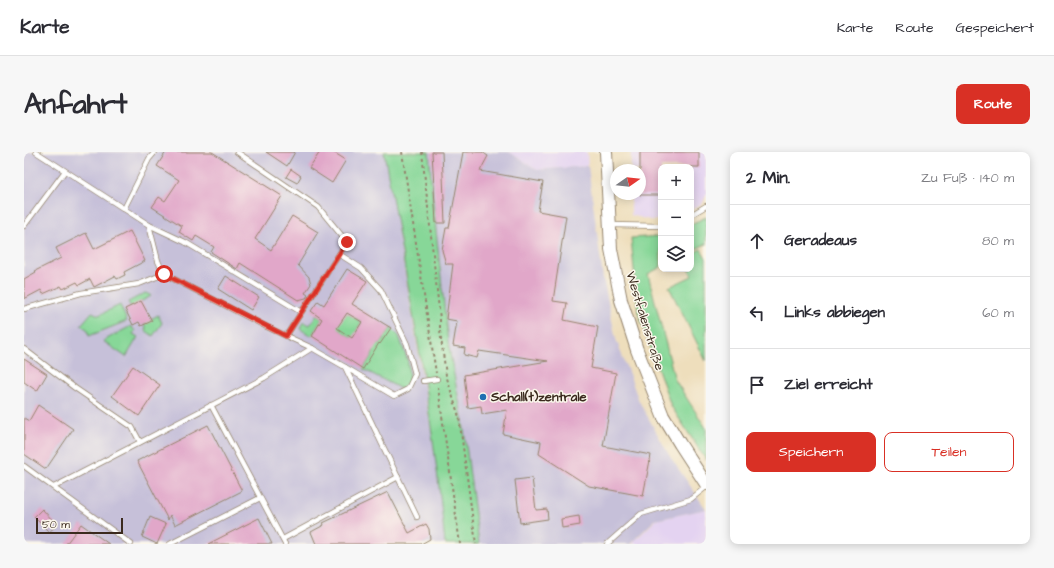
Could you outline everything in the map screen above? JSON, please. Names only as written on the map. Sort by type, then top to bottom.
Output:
[{"type":"street","name":"Westfalenstraße","points":[[606,152],[610,249],[621,300],[637,350],[663,416],[706,485]]},
{"type":"lane","points":[[36,152],[149,225],[185,242],[301,312]]},
{"type":"lane","points":[[124,209],[149,159],[155,152]]},
{"type":"lane","points":[[237,152],[245,159],[318,207],[347,242],[286,336]]},
{"type":"lane","points":[[24,226],[65,171]]},
{"type":"lane","points":[[694,213],[706,206]]},
{"type":"lane","points":[[149,225],[158,261],[164,274],[312,348],[394,396],[408,389],[415,374],[407,344],[381,290],[361,268],[339,254]]},
{"type":"lane","points":[[609,225],[658,226]]},
{"type":"lane","points":[[24,309],[81,293],[139,284],[164,274]]},
{"type":"lane","points":[[54,487],[264,378],[312,348]]},
{"type":"lane","points":[[24,349],[75,388],[132,427],[140,442]]},
{"type":"lane","points":[[345,367],[417,517]]},
{"type":"lane","points":[[423,382],[437,380]]},
{"type":"lane","points":[[211,405],[284,542],[398,477]]},
{"type":"lane","points":[[24,466],[130,544]]},
{"type":"lane","points":[[607,544],[641,514],[691,499],[706,485]]},
{"type":"lane","points":[[170,544],[260,498]]},
{"type":"path","points":[[402,152],[437,380],[460,544]]},
{"type":"path","points":[[422,152],[446,375],[459,417],[476,544]]},
{"type":"shaded area","points":[[24,152],[384,152],[440,484],[445,544],[24,544]]},
{"type":"shaded area","points":[[429,152],[509,152],[537,170],[588,166],[603,278],[616,339],[639,401],[669,455],[706,509],[655,520],[630,544],[479,544],[463,422],[448,343]]},
{"type":"shaded area","points":[[509,152],[587,152],[588,166],[537,170]]},
{"type":"shaded area","points":[[631,152],[706,152],[706,195],[703,203],[694,208],[694,164],[658,164],[658,220],[650,220],[631,215],[631,200],[646,200],[646,164],[631,164]]},
{"type":"shaded area","points":[[706,509],[706,544],[631,544],[656,520]]},
{"type":"green space","points":[[384,152],[429,152],[448,343],[463,422],[479,544],[445,544],[434,445]]},
{"type":"green space","points":[[706,217],[706,244],[694,250],[694,236],[694,223]]},
{"type":"green space","points":[[658,236],[658,269],[648,274],[675,380],[706,428],[706,460],[671,406],[638,312],[631,238]]},
{"type":"green space","points":[[701,249],[706,258],[706,361],[669,287],[692,276],[690,272],[694,272],[694,252]]},
{"type":"green space","points":[[145,293],[151,296],[131,307],[128,302]]},
{"type":"green space","points":[[120,305],[127,321],[89,336],[88,330],[81,325],[92,312],[99,315]]},
{"type":"green space","points":[[347,313],[362,322],[357,330],[380,344],[391,328],[399,336],[408,362],[409,381],[401,389],[363,369],[374,352],[333,326]]},
{"type":"green space","points":[[158,315],[162,323],[153,336],[145,330],[146,328],[144,324]]},
{"type":"green space","points":[[317,315],[322,319],[312,336],[300,329],[303,322],[310,325]]},
{"type":"green space","points":[[131,326],[135,331],[133,334],[138,337],[126,357],[103,341]]},
{"type":"building","points":[[166,152],[212,152],[282,196],[255,239],[271,250],[292,216],[318,232],[298,265],[309,277],[311,284],[305,293],[308,295],[306,298],[298,300],[240,263],[237,269],[211,252],[214,247],[196,236],[193,241],[179,232],[182,226],[152,207],[159,197],[165,201],[179,180],[157,166]]},
{"type":"building","points":[[266,152],[295,152],[287,166]]},
{"type":"building","points":[[320,152],[333,152],[346,160],[332,183],[309,168]]},
{"type":"building","points":[[432,152],[442,152],[445,223],[436,223]]},
{"type":"building","points":[[463,152],[482,152],[488,156],[480,171],[543,182],[538,211],[566,216],[553,301],[567,303],[564,320],[598,327],[591,368],[616,373],[603,446],[651,455],[643,496],[589,486],[539,454],[541,442],[503,434],[507,410],[482,414],[481,406],[468,408],[464,375],[548,361],[479,351],[477,358],[464,355],[465,348],[453,346],[457,321],[446,319],[453,264],[446,264],[442,250],[446,228],[449,228]]},
{"type":"building","points":[[640,152],[699,152],[699,167],[694,167],[694,164],[658,164],[658,195],[646,195],[646,164],[640,164]]},
{"type":"building","points":[[291,169],[301,176],[297,183],[286,177]]},
{"type":"building","points":[[130,231],[145,261],[124,272],[125,275],[117,279],[115,276],[94,287],[90,279],[79,285],[77,282],[63,289],[61,286],[43,294],[41,290],[24,299],[24,279],[36,272],[35,271],[61,258],[56,248],[86,233],[94,249]]},
{"type":"building","points":[[347,269],[367,281],[352,304],[391,328],[380,344],[379,343],[363,369],[312,336],[322,319],[311,311],[318,301],[324,305]],"holes":[[[347,313],[362,322],[352,338],[337,328]]]},
{"type":"building","points":[[226,276],[259,297],[251,310],[218,289]]},
{"type":"building","points":[[141,301],[152,321],[141,326],[139,322],[133,325],[125,309]]},
{"type":"building","points":[[24,359],[47,374],[37,391],[24,382]]},
{"type":"building","points":[[133,366],[160,385],[139,416],[112,396]]},
{"type":"building","points":[[38,405],[73,429],[46,469],[24,454],[24,418],[29,421]]},
{"type":"building","points":[[208,425],[242,491],[175,525],[170,515],[168,520],[137,461]]},
{"type":"building","points":[[532,478],[536,510],[547,509],[548,519],[520,523],[515,480]]},
{"type":"building","points":[[388,492],[409,533],[426,524],[429,529],[430,539],[421,544],[316,544],[311,532],[324,525],[323,523]]},
{"type":"building","points":[[42,509],[57,525],[49,532],[34,517]]},
{"type":"building","points":[[579,516],[580,525],[562,528],[561,519]]},
{"type":"building","points":[[150,517],[166,524],[157,544],[142,537]]},
{"type":"building","points":[[259,518],[272,544],[208,544]]},
{"type":"building","points":[[81,524],[109,544],[66,544]]},
{"type":"place","name":"Schall(t)zentrale","points":[[483,397]]},
{"type":"route","points":[[164,274],[286,336],[347,242]]}]
